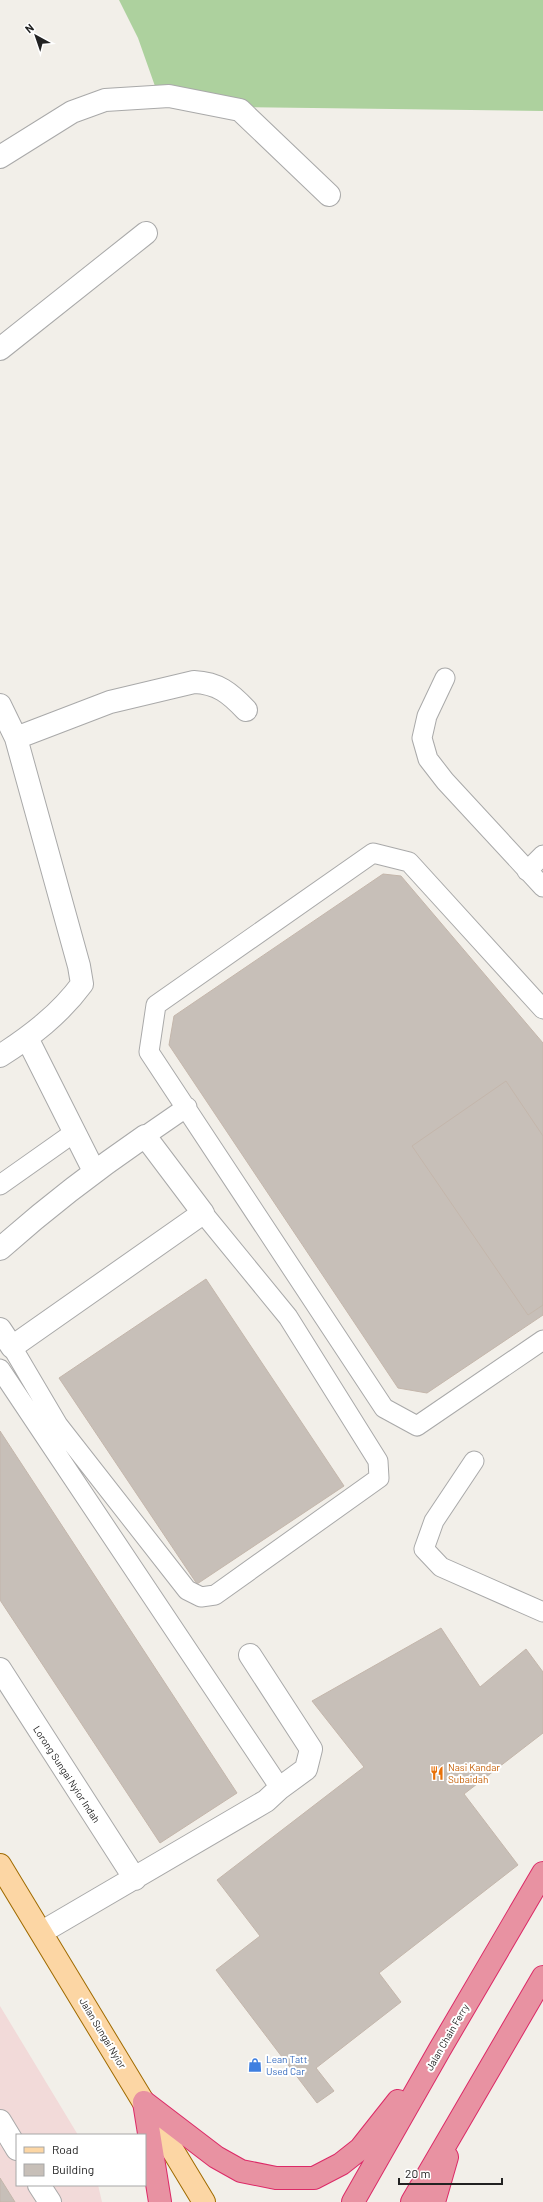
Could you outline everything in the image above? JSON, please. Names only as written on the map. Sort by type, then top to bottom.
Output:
[{"type":"highway","name":"Jalan Chain Ferry","points":[[353,2202],[440,2049],[543,1874]]},
{"type":"highway","points":[[412,2202],[543,1977]]},
{"type":"highway","points":[[144,2102],[216,2158],[241,2171],[276,2178],[314,2178],[341,2164],[360,2149],[440,2049]]},
{"type":"highway","points":[[144,2102],[160,2202]]},
{"type":"highway","points":[[434,2202],[456,2125]]},
{"type":"main road","name":"Jalan Sungai Nyior","points":[[2,1872],[42,1932],[204,2202]]},
{"type":"street","points":[[0,157],[72,112],[105,100],[169,96],[240,110],[329,195]]},
{"type":"street","points":[[0,349],[146,233]]},
{"type":"street","points":[[16,738],[110,702],[194,682],[208,682],[220,686],[232,695],[246,710]]},
{"type":"street","points":[[0,705],[16,738],[79,966],[82,984],[68,1003],[27,1038],[0,1056]]},
{"type":"street","points":[[27,1038],[94,1171]]},
{"type":"street","points":[[0,1249],[30,1222],[94,1171],[145,1136],[203,1213],[12,1347],[0,1329]]},
{"type":"street","points":[[42,1932],[266,1801],[280,1788],[306,1769],[311,1749],[250,1655]]},
{"type":"street","name":"Lorong Sungai Nyior Indah","points":[[0,1669],[135,1879]]},
{"type":"street","points":[[0,2121],[16,2147]]},
{"type":"street","points":[[40,2186],[50,2202]]},
{"type":"lane","points":[[445,678],[427,716],[422,738],[428,759],[445,781],[543,887]]},
{"type":"lane","points":[[543,1010],[409,862],[372,853],[156,1005],[149,1052],[187,1107],[384,1408],[417,1426],[543,1340]]},
{"type":"lane","points":[[528,871],[543,855]]},
{"type":"lane","points":[[145,1136],[187,1107]]},
{"type":"lane","points":[[0,1185],[75,1132]]},
{"type":"lane","points":[[12,1347],[58,1425],[187,1590],[201,1597],[214,1595],[379,1478],[378,1461],[288,1317],[203,1213]]},
{"type":"lane","points":[[0,1369],[280,1788]]},
{"type":"lane","points":[[474,1461],[434,1521],[424,1549],[441,1567],[543,1612]]},
{"type":"shaded area","points":[[0,2006],[77,2134],[16,2134],[16,2186],[98,2186],[102,2202],[0,2202]]},
{"type":"green space","points":[[119,0],[543,0],[543,111],[162,106],[138,38]]},
{"type":"building","points":[[383,874],[401,876],[543,1043],[543,1315],[427,1393],[398,1388],[169,1045],[174,1016]]},
{"type":"building","points":[[506,1081],[543,1136],[543,1305],[528,1315],[412,1146]]},
{"type":"building","points":[[206,1279],[344,1486],[197,1584],[59,1378]]},
{"type":"building","points":[[0,1431],[237,1793],[160,1843],[0,1600]]},
{"type":"building","points":[[441,1628],[480,1687],[526,1649],[543,1672],[543,1733],[464,1794],[518,1865],[379,1973],[401,2002],[316,2068],[334,2091],[317,2103],[216,1970],[260,1936],[217,1880],[364,1767],[312,1701]]},
{"type":"building","points":[[0,2178],[15,2202],[0,2202]]},
{"type":"place","name":"Nasi Kandar Subaidah","points":[[437,1773]]},
{"type":"place","name":"Lean Tatt Used Car","points":[[255,2065]]}]
